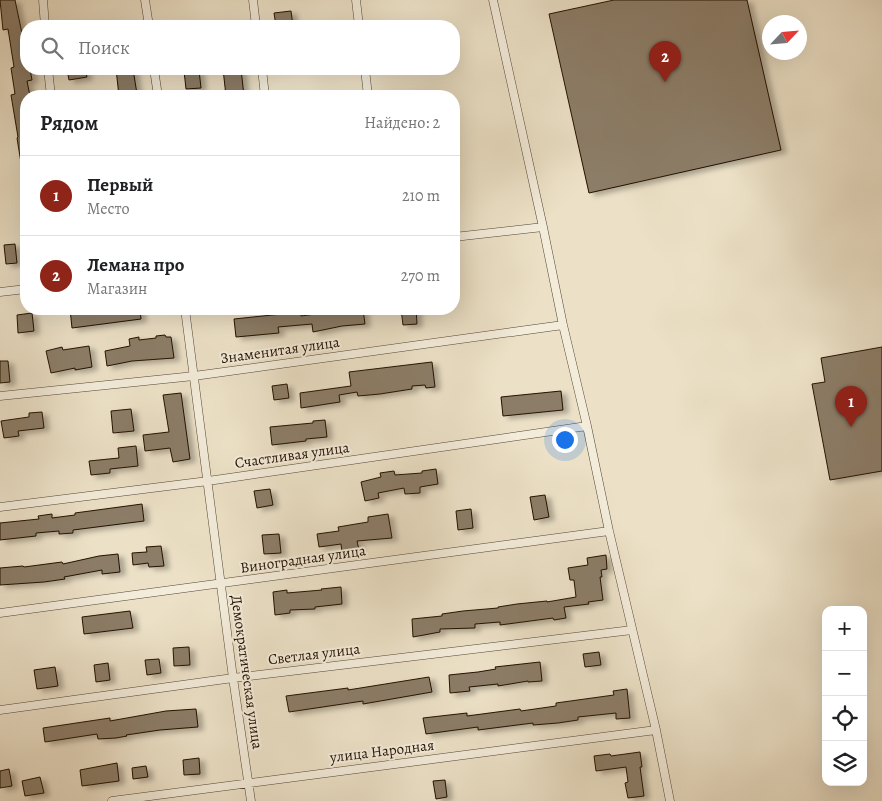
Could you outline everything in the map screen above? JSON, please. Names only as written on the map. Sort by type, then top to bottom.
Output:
[{"type":"street","points":[[43,0],[45,20]]},
{"type":"street","points":[[145,0],[147,20]]},
{"type":"street","points":[[253,0],[255,20]]},
{"type":"street","points":[[356,0],[358,20]]},
{"type":"street","points":[[493,0],[543,227],[562,325],[587,426],[609,531],[656,730],[670,801]]},
{"type":"street","points":[[49,75],[50,90]]},
{"type":"street","points":[[155,75],[157,90]]},
{"type":"street","points":[[263,75],[264,90]]},
{"type":"street","points":[[366,75],[367,90]]},
{"type":"street","points":[[460,236],[543,227]]},
{"type":"street","points":[[0,292],[20,290]]},
{"type":"street","name":"Демократическая улица","points":[[186,315],[251,801]]},
{"type":"street","name":"Знаменитая улица","points":[[0,396],[194,376],[562,325]]},
{"type":"street","name":"Счастливая улица","points":[[0,507],[208,481],[587,426]]},
{"type":"street","name":"Виноградная улица","points":[[0,614],[609,531]]},
{"type":"street","name":"Светлая улица","points":[[0,710],[233,678],[632,630]]},
{"type":"street","name":"улица Народная","points":[[112,801],[656,730]]},
{"type":"building","points":[[0,0],[15,0],[20,24],[20,75],[31,75],[32,80],[27,81],[29,90],[20,90],[20,157],[11,95],[15,94],[11,68],[14,67],[8,29],[3,30]]},
{"type":"building","points":[[614,0],[747,0],[781,150],[589,193],[549,14]]},
{"type":"building","points":[[291,11],[292,20],[275,20],[274,13]]},
{"type":"building","points":[[68,75],[86,75],[87,77],[69,80]]},
{"type":"building","points":[[117,75],[134,75],[136,90],[118,90]]},
{"type":"building","points":[[184,75],[200,75],[201,88],[186,89]]},
{"type":"building","points":[[224,75],[242,75],[243,90],[225,90]]},
{"type":"building","points":[[15,244],[17,263],[6,264],[4,245]]},
{"type":"building","points":[[17,315],[32,315],[34,331],[18,333]]},
{"type":"building","points":[[71,315],[141,315],[141,319],[72,328]]},
{"type":"building","points":[[272,315],[364,315],[365,324],[342,326],[313,332],[312,324],[278,327],[279,333],[236,337],[234,319]]},
{"type":"building","points":[[402,315],[416,315],[417,324],[403,325]]},
{"type":"building","points":[[165,335],[166,337],[171,337],[174,358],[132,361],[107,366],[105,351],[130,346],[129,339],[139,337],[139,340]]},
{"type":"building","points":[[89,346],[92,367],[51,373],[46,351],[62,347],[63,350]]},
{"type":"building","points":[[882,347],[882,471],[830,480],[812,384],[825,382],[821,358]]},
{"type":"building","points":[[0,361],[8,361],[10,382],[0,383]]},
{"type":"building","points":[[432,362],[435,387],[426,388],[425,385],[412,386],[412,389],[358,396],[357,392],[339,395],[340,402],[301,408],[300,393],[351,386],[349,372]]},
{"type":"building","points":[[287,384],[289,398],[274,400],[272,386]]},
{"type":"building","points":[[561,391],[563,410],[503,416],[501,397]]},
{"type":"building","points":[[181,393],[190,459],[173,462],[170,448],[145,451],[143,435],[169,432],[163,395]]},
{"type":"building","points":[[131,409],[134,431],[113,433],[111,411]]},
{"type":"building","points":[[42,412],[44,428],[18,431],[19,436],[4,438],[1,421],[29,417],[29,413]]},
{"type":"building","points":[[325,420],[327,437],[272,445],[270,427]]},
{"type":"building","points":[[136,446],[138,466],[110,469],[110,473],[91,475],[89,461],[119,458],[118,448]]},
{"type":"building","points":[[436,469],[438,484],[420,487],[420,493],[405,494],[404,488],[378,493],[379,498],[365,501],[361,482],[381,477],[380,473],[394,471],[395,475],[422,473],[422,471]]},
{"type":"building","points":[[270,489],[273,505],[257,508],[254,491]]},
{"type":"building","points":[[545,495],[549,517],[534,520],[530,497]]},
{"type":"building","points":[[142,504],[144,521],[73,530],[73,533],[59,534],[59,531],[36,533],[36,536],[0,540],[0,523],[39,519],[38,516],[52,514],[52,518]]},
{"type":"building","points":[[471,509],[473,528],[458,530],[456,511]]},
{"type":"building","points":[[388,514],[392,538],[357,541],[359,550],[342,552],[341,544],[319,547],[317,534],[339,531],[338,527],[368,522],[368,517]]},
{"type":"building","points":[[279,534],[281,553],[264,554],[262,535]]},
{"type":"building","points":[[161,546],[164,566],[149,567],[148,563],[133,565],[132,553],[147,552],[146,547]]},
{"type":"building","points":[[118,554],[120,572],[102,574],[102,570],[64,577],[65,579],[0,585],[0,568],[62,562],[63,564]]},
{"type":"building","points":[[606,555],[607,569],[601,570],[602,577],[600,577],[603,600],[564,607],[566,618],[500,625],[500,622],[475,624],[475,628],[440,629],[440,632],[413,637],[412,619],[576,597],[574,580],[570,580],[568,568],[588,565],[587,558]]},
{"type":"building","points":[[341,587],[342,604],[315,607],[315,609],[290,610],[290,613],[275,615],[273,592],[287,590],[287,593]]},
{"type":"building","points":[[130,611],[133,628],[84,634],[82,617]]},
{"type":"building","points":[[189,647],[190,665],[174,666],[173,648]]},
{"type":"building","points":[[599,652],[601,665],[585,667],[583,654]]},
{"type":"building","points":[[159,659],[161,673],[147,675],[145,660]]},
{"type":"building","points":[[540,662],[542,681],[469,687],[470,691],[450,693],[449,675]]},
{"type":"building","points":[[108,663],[110,680],[96,682],[94,665]]},
{"type":"building","points":[[55,667],[58,686],[37,689],[34,670]]},
{"type":"building","points":[[429,677],[432,692],[363,704],[363,701],[289,712],[286,696],[348,688],[348,690]]},
{"type":"building","points":[[627,689],[630,718],[616,719],[616,713],[578,717],[578,720],[558,723],[533,725],[533,723],[478,730],[478,727],[426,734],[423,718],[467,713],[467,716],[520,709],[521,711],[556,706],[556,703],[614,695],[613,691]]},
{"type":"building","points":[[196,709],[198,727],[160,730],[116,738],[98,739],[97,734],[45,742],[43,728],[110,718],[110,721],[166,711]]},
{"type":"building","points":[[640,752],[644,796],[628,798],[625,783],[628,782],[626,767],[596,771],[594,756]]},
{"type":"building","points":[[199,758],[200,774],[184,775],[183,760]]},
{"type":"building","points":[[117,763],[119,781],[82,786],[80,770]]},
{"type":"building","points":[[146,766],[148,777],[133,779],[132,768]]},
{"type":"building","points":[[9,769],[12,786],[0,788],[0,771]]},
{"type":"building","points":[[40,777],[44,793],[25,796],[22,781]]},
{"type":"building","points":[[445,780],[447,797],[436,799],[433,781]]},
{"type":"place","name":"Лемана про","points":[[665,82]]},
{"type":"place","name":"Первый","points":[[851,427]]}]
